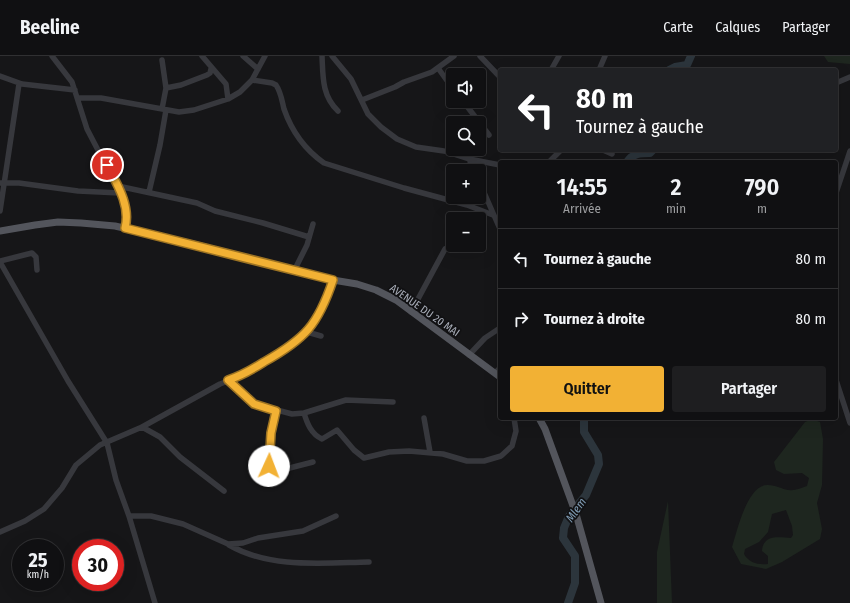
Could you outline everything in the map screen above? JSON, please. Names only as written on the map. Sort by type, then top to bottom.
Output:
[{"type":"main road","name":"AVENUE DU 20 MAI","points":[[0,231],[58,222],[81,222],[125,228],[376,290],[396,300],[469,355],[498,374]]},
{"type":"main road","points":[[540,420],[545,429],[575,511],[600,603]]},
{"type":"street","points":[[52,56],[68,75],[78,98],[87,129],[118,186],[127,211],[125,228]]},
{"type":"street","points":[[243,56],[258,69]]},
{"type":"street","points":[[78,98],[101,98],[185,112],[194,110],[228,99],[240,92],[252,80],[265,56]]},
{"type":"street","points":[[322,56],[324,88],[328,99],[338,111]]},
{"type":"street","points":[[332,56],[349,76],[368,114],[396,139],[416,147],[444,151],[469,159],[498,165]]},
{"type":"street","points":[[362,100],[404,82],[424,76],[454,56]]},
{"type":"street","points":[[480,56],[498,75]]},
{"type":"street","points":[[552,68],[559,56]]},
{"type":"street","points":[[600,68],[605,56]]},
{"type":"street","points":[[206,57],[211,69],[226,84],[228,99]]},
{"type":"street","points":[[149,192],[160,146],[164,109],[166,88],[162,60]]},
{"type":"street","points":[[438,68],[446,79]]},
{"type":"street","points":[[166,88],[181,85],[207,75],[210,73],[211,69]]},
{"type":"street","points":[[0,76],[19,84],[75,90]]},
{"type":"street","points":[[838,82],[850,77]]},
{"type":"street","points":[[252,80],[276,85],[287,117],[300,141],[314,156],[324,163],[404,188],[467,205],[493,215]]},
{"type":"street","points":[[0,211],[2,184],[19,84]]},
{"type":"street","points":[[468,108],[489,135]]},
{"type":"street","points":[[838,187],[850,151]]},
{"type":"street","points":[[551,160],[559,152]]},
{"type":"street","points":[[608,152],[612,154]]},
{"type":"street","points":[[469,159],[471,164]]},
{"type":"street","points":[[2,184],[19,182],[78,191],[120,193]]},
{"type":"street","points":[[118,186],[197,203],[215,211],[263,223],[308,237]]},
{"type":"street","points":[[486,198],[498,225]]},
{"type":"street","points":[[295,270],[305,250],[313,224]]},
{"type":"street","points":[[411,312],[445,249]]},
{"type":"street","points":[[37,270],[36,257],[32,253],[0,262],[68,381],[107,443],[116,480],[129,516],[155,603]]},
{"type":"street","points":[[0,532],[33,517],[44,509],[62,488],[76,465],[100,445],[142,427],[228,380],[238,377],[294,344],[307,332],[326,302],[333,280]]},
{"type":"street","points":[[469,355],[485,338],[498,329]]},
{"type":"street","points":[[307,332],[321,336]]},
{"type":"street","points":[[228,380],[254,404],[292,414],[304,413],[346,400],[393,402]]},
{"type":"street","points":[[838,386],[850,423]]},
{"type":"street","points":[[276,411],[269,452],[269,466],[271,470],[274,472],[314,462]]},
{"type":"street","points":[[304,413],[312,431],[318,437],[322,439],[327,437],[335,430],[339,431],[354,450],[364,458],[389,452],[430,452],[467,461],[484,461],[501,456],[512,446],[516,431],[514,420]]},
{"type":"street","points":[[424,418],[430,452]]},
{"type":"street","points":[[142,427],[160,437],[180,457],[224,491]]},
{"type":"street","points":[[129,516],[151,516],[183,524],[238,550],[278,562],[369,562]]},
{"type":"street","points":[[228,544],[244,543],[258,538],[303,532],[336,516]]},
{"type":"shaded area","points":[[824,56],[850,56],[850,64],[828,62]]},
{"type":"shaded area","points":[[815,420],[820,422],[823,439],[822,485],[817,503],[822,529],[820,539],[782,562],[766,569],[741,564],[732,547],[744,510],[754,492],[761,487],[768,485],[786,490],[800,489],[807,486],[809,478],[802,473],[784,474],[776,470],[774,462],[805,422]],"holes":[[[786,510],[792,526],[793,535],[791,538],[777,537],[768,539],[765,542],[762,551],[768,556],[768,564],[754,563],[748,560],[744,554],[745,549],[759,542],[768,532],[772,514]]]},
{"type":"shaded area","points":[[668,501],[672,603],[657,603],[657,552]]},
{"type":"waterway","name":"Mlem","points":[[673,68],[687,65],[691,56]]},
{"type":"waterway","name":"Mlem","points":[[628,160],[634,155],[651,152]]},
{"type":"waterway","name":"Mlem","points":[[568,603],[575,583],[575,556],[563,538],[564,528],[569,516],[586,495],[599,464],[598,455],[584,432],[584,420]]},
{"type":"route","points":[[107,165],[124,200],[127,211],[125,228],[276,264],[333,280],[322,309],[312,326],[300,339],[273,357],[238,377],[228,380],[254,404],[276,411],[271,433],[269,466]]}]
